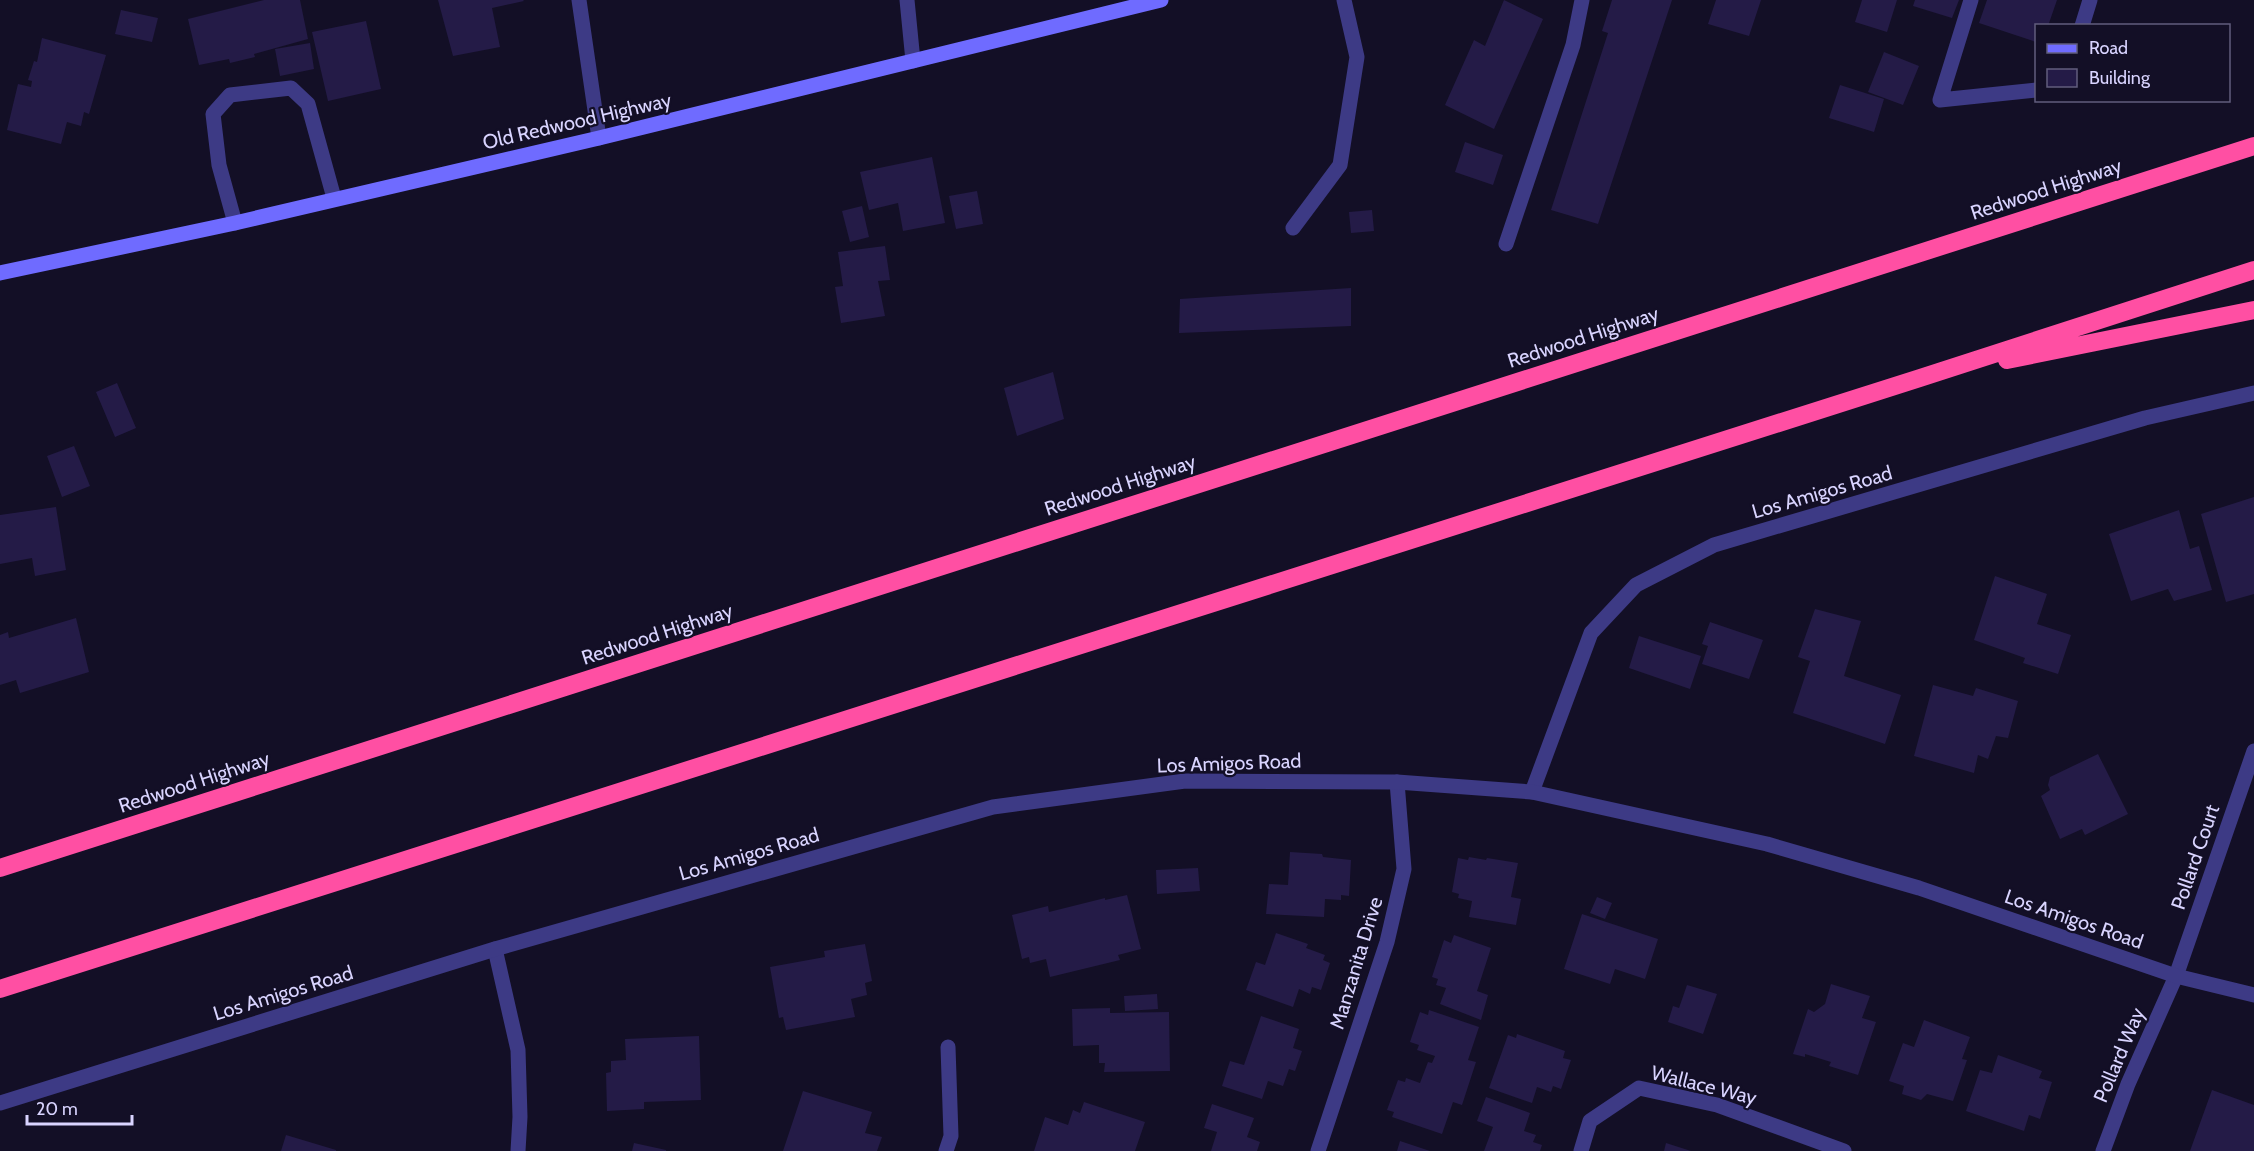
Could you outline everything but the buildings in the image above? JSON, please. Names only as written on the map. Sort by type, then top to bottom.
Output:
[{"type":"highway","name":"Redwood Highway","points":[[0,868],[2254,146]]},
{"type":"highway","points":[[0,989],[2254,270]]},
{"type":"highway","points":[[1920,378],[2254,310]]},
{"type":"main road","name":"Old Redwood Highway","points":[[0,273],[235,223],[334,198],[599,138],[1161,0]]},
{"type":"street","points":[[579,0],[599,138]]},
{"type":"street","points":[[907,0],[913,61]]},
{"type":"street","points":[[1293,228],[1340,165],[1357,57],[1344,0]]},
{"type":"street","points":[[1506,244],[1573,45],[1582,0]]},
{"type":"street","points":[[1971,0],[1940,100],[2035,90]]},
{"type":"street","points":[[2083,24],[2090,0]]},
{"type":"street","points":[[235,223],[219,165],[213,114],[230,95],[291,88],[308,104],[334,198]]},
{"type":"street","name":"Los Amigos Road","points":[[1532,792],[1591,633],[1636,585],[1714,546],[2145,418],[2254,393]]},
{"type":"street","name":"Pollard Court","points":[[2176,976],[2254,751]]},
{"type":"street","name":"Los Amigos Road","points":[[0,1103],[495,950],[993,807],[1185,782],[1397,782],[1532,792],[1767,844],[1919,888],[2176,976],[2254,995]]},
{"type":"street","name":"Manzanita Drive","points":[[1318,1151],[1387,942],[1404,869],[1397,782]]},
{"type":"street","points":[[495,950],[518,1050],[520,1117],[518,1151]]},
{"type":"street","name":"Pollard Way","points":[[2103,1151],[2128,1084],[2176,976]]},
{"type":"street","points":[[946,1151],[951,1136],[948,1047]]},
{"type":"street","name":"Wallace Way","points":[[1581,1151],[1590,1121],[1639,1088],[1717,1105],[1844,1151]]}]
